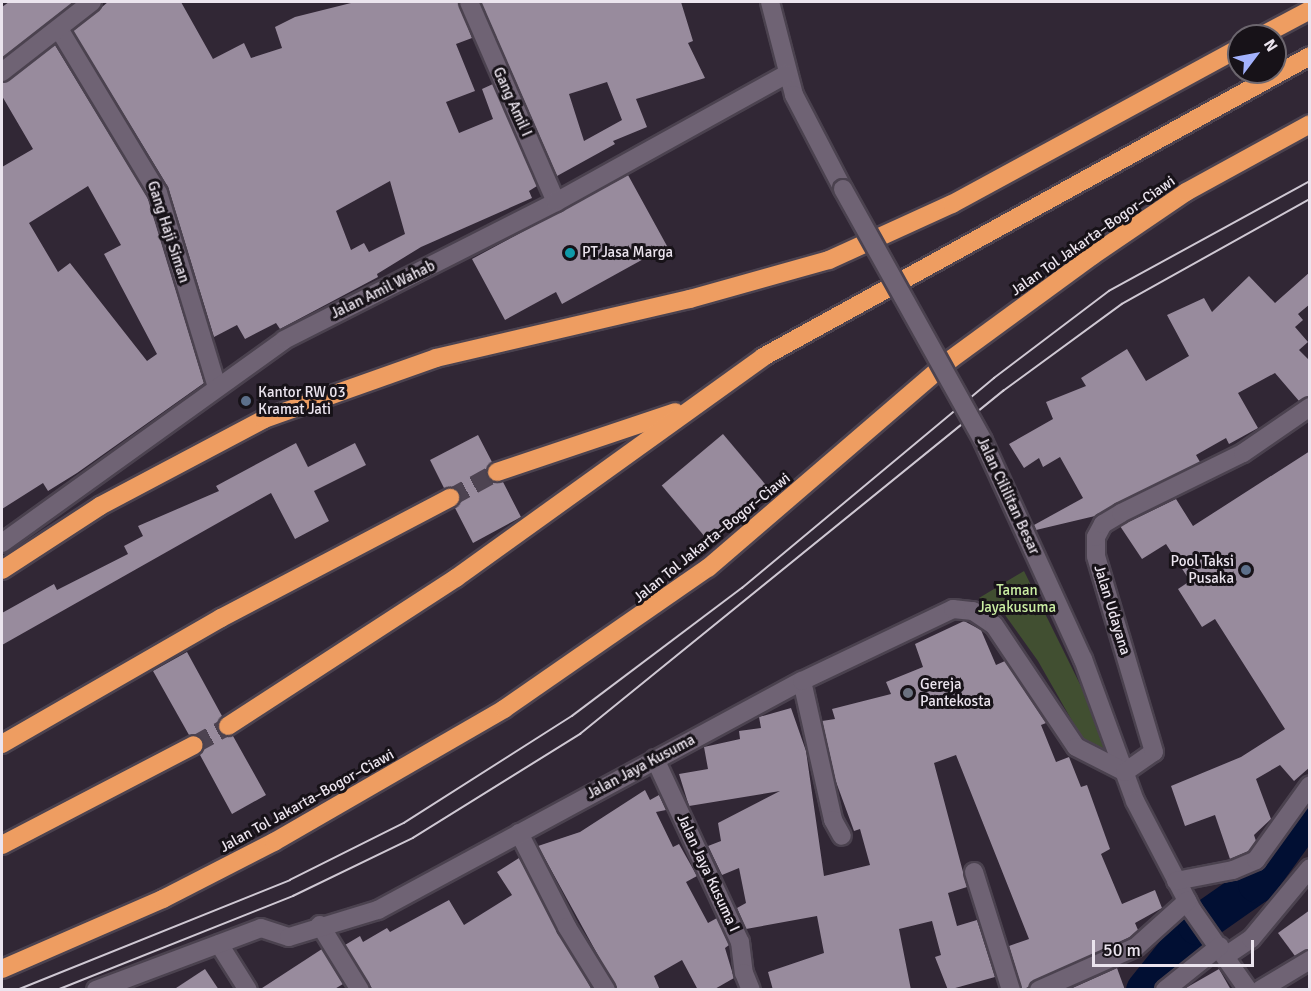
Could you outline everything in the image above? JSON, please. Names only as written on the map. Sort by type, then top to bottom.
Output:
[{"type":"highway","points":[[1284,24],[1310,10]]},
{"type":"highway","points":[[2,570],[100,506],[264,419],[436,358],[690,298],[829,260],[952,204],[1227,55]]},
{"type":"highway","points":[[228,726],[456,578],[691,406],[763,357],[887,286],[1310,56]]},
{"type":"highway","name":"Jalan Tol Jakarta–Bogor–Ciawi","points":[[2,969],[163,900],[274,842],[504,709],[708,568],[950,360],[1092,256],[1185,192],[1310,124]]},
{"type":"highway","points":[[497,471],[691,406]]},
{"type":"highway","points":[[2,744],[221,618],[450,498]]},
{"type":"highway","points":[[2,845],[194,745]]},
{"type":"street","points":[[2,72],[92,2]]},
{"type":"street","name":"Gang Amil I","points":[[469,2],[556,202]]},
{"type":"street","name":"Jalan Cililitan Besar","points":[[770,2],[787,74],[843,189],[983,441],[1083,659],[1125,772],[1176,881],[1189,905],[1221,947],[1248,990]]},
{"type":"street","name":"Gang Haji Siman","points":[[59,29],[158,192],[216,384]]},
{"type":"street","name":"Jalan Amil Wahab","points":[[2,543],[216,384],[284,340],[556,202],[787,74]]},
{"type":"street","name":"Jalan Udayana","points":[[1125,772],[1154,752],[1096,556],[1096,537],[1103,524],[1121,513],[1243,453],[1310,407]]},
{"type":"street","name":"Jalan Jaya Kusuma","points":[[96,990],[143,982],[219,944],[261,928],[289,937],[320,925],[378,910],[654,759],[802,681],[941,612],[965,609],[986,619],[1010,642],[1076,747],[1125,772]]},
{"type":"street","points":[[802,681],[833,820],[842,836]]},
{"type":"street","name":"Jalan Jaya Kusuma I","points":[[654,759],[740,942],[744,973],[752,990]]},
{"type":"street","points":[[1176,881],[1233,870],[1256,860],[1310,785]]},
{"type":"street","points":[[519,833],[567,927],[606,990]]},
{"type":"street","points":[[1165,990],[1221,947],[1251,939],[1310,868]]},
{"type":"street","points":[[974,872],[1011,990]]},
{"type":"street","points":[[1039,990],[1136,946],[1189,905]]},
{"type":"street","points":[[320,925],[360,990]]},
{"type":"street","points":[[219,944],[248,990]]},
{"type":"street","points":[[1260,990],[1310,960]]},
{"type":"green space","name":"Taman Jayakusuma","points":[[1024,571],[1117,759],[1083,740],[1038,661],[1000,608],[979,598]]},
{"type":"building","points":[[9,2],[74,2],[2,58],[2,7]]},
{"type":"building","points":[[108,2],[181,2],[213,59],[244,43],[251,58],[282,48],[275,27],[295,17],[355,2],[458,2],[472,38],[456,44],[475,91],[446,102],[459,133],[493,119],[482,89],[493,84],[537,186],[529,191],[532,198],[421,247],[377,274],[378,277],[280,329],[276,323],[245,339],[237,325],[214,337],[168,187],[73,31]],"holes":[[[390,181],[405,234],[369,252],[364,243],[351,250],[336,211]]]},
{"type":"building","points":[[481,2],[681,2],[693,41],[688,43],[705,78],[636,99],[647,127],[613,141],[615,144],[557,176]],"holes":[[[607,82],[622,120],[584,141],[569,94]]]},
{"type":"building","points":[[55,45],[148,198],[204,383],[77,473],[48,491],[43,483],[2,509],[2,167],[33,149],[2,96],[2,83]],"holes":[[[88,186],[121,245],[104,254],[157,354],[147,361],[70,263],[58,272],[29,223]]]},
{"type":"building","name":"PT Jasa Marga","points":[[628,175],[667,246],[562,304],[556,292],[505,320],[472,259]]},
{"type":"building","points":[[1310,272],[1310,304],[1298,314],[1303,320],[1295,327],[1308,342],[1299,350],[1310,361],[1310,396],[1299,401],[1275,373],[1238,393],[1258,428],[1229,444],[1226,438],[1196,455],[1200,462],[1095,516],[1036,530],[1034,525],[1083,498],[1060,457],[1043,467],[1039,458],[1024,468],[1009,444],[1053,419],[1046,402],[1086,386],[1081,378],[1127,349],[1146,381],[1189,356],[1167,315],[1204,298],[1212,312],[1249,276],[1275,303]]},
{"type":"building","points":[[723,434],[770,490],[709,541],[662,485]]},
{"type":"building","points":[[478,435],[492,462],[487,476],[494,483],[503,482],[521,517],[473,543],[455,508],[460,492],[444,488],[430,460]]},
{"type":"building","points":[[296,443],[308,467],[355,443],[366,465],[314,491],[329,521],[295,539],[271,493],[2,645],[2,613],[54,584],[57,590],[128,554],[124,546],[143,536],[138,526],[219,491],[216,486]]},
{"type":"building","name":"Pool Taksi Pusaka","points":[[1310,451],[1310,767],[1294,781],[1280,765],[1256,779],[1271,819],[1254,835],[1256,841],[1249,851],[1230,859],[1215,815],[1185,826],[1171,786],[1241,757],[1285,729],[1215,619],[1202,627],[1178,589],[1190,581],[1166,544],[1142,559],[1120,526],[1176,499],[1193,526]]},
{"type":"building","points":[[964,621],[981,630],[996,665],[1005,661],[1046,723],[1041,725],[1056,762],[1069,757],[1081,787],[1087,785],[1110,849],[1101,854],[1122,904],[1155,890],[1162,908],[1135,923],[1138,930],[1130,937],[1022,990],[1009,946],[1029,939],[956,755],[934,763],[967,887],[948,893],[957,926],[977,920],[995,977],[948,990],[935,957],[941,955],[932,921],[899,929],[911,990],[773,990],[768,972],[824,953],[817,916],[746,929],[737,908],[746,903],[739,868],[722,875],[708,846],[721,841],[718,823],[780,791],[689,806],[679,774],[708,769],[704,747],[740,739],[739,731],[761,728],[759,717],[791,708],[806,751],[824,876],[870,865],[860,829],[854,831],[835,779],[822,721],[835,719],[832,709],[891,694],[886,682],[923,667],[915,644]]},
{"type":"building","points":[[187,652],[222,716],[218,732],[233,736],[266,795],[232,814],[200,755],[204,739],[189,735],[153,671]]},
{"type":"building","points":[[645,790],[650,800],[659,795],[666,810],[656,812],[673,847],[679,844],[697,876],[686,882],[708,923],[717,918],[729,945],[725,948],[734,978],[713,990],[698,990],[682,960],[654,976],[660,990],[617,990],[538,846],[580,832]]},
{"type":"building","points":[[519,858],[592,990],[373,990],[345,945],[360,936],[363,942],[387,928],[390,932],[449,900],[464,925],[512,895],[497,872]]},
{"type":"building","points":[[1310,910],[1310,949],[1295,956],[1278,933]]},
{"type":"building","points":[[322,949],[343,984],[333,990],[259,990]]},
{"type":"building","points":[[1117,968],[1125,990],[1068,990]]},
{"type":"building","points":[[205,969],[219,990],[173,990]]},
{"type":"building","points":[[1219,969],[1231,990],[1184,990],[1184,989]]},
{"type":"waterway","points":[[1145,990],[1197,925],[1257,883],[1310,810]]},
{"type":"tunnel","points":[[450,498],[497,472]]},
{"type":"tunnel","points":[[194,745],[228,726]]},
{"type":"tram line","points":[[17,990],[290,880],[404,823],[572,716],[742,588],[994,378],[1109,291],[1310,181]]},
{"type":"tram line","points":[[57,990],[293,896],[413,838],[580,734],[1003,391],[1122,304],[1310,199]]},
{"type":"place","name":"PT Jasa Marga","points":[[570,253]]},
{"type":"place","name":"Kantor RW 03 Kramat Jati","points":[[246,401]]},
{"type":"place","name":"Pool Taksi Pusaka","points":[[1246,570]]},
{"type":"place","name":"Gereja Pantekosta","points":[[908,693]]}]
